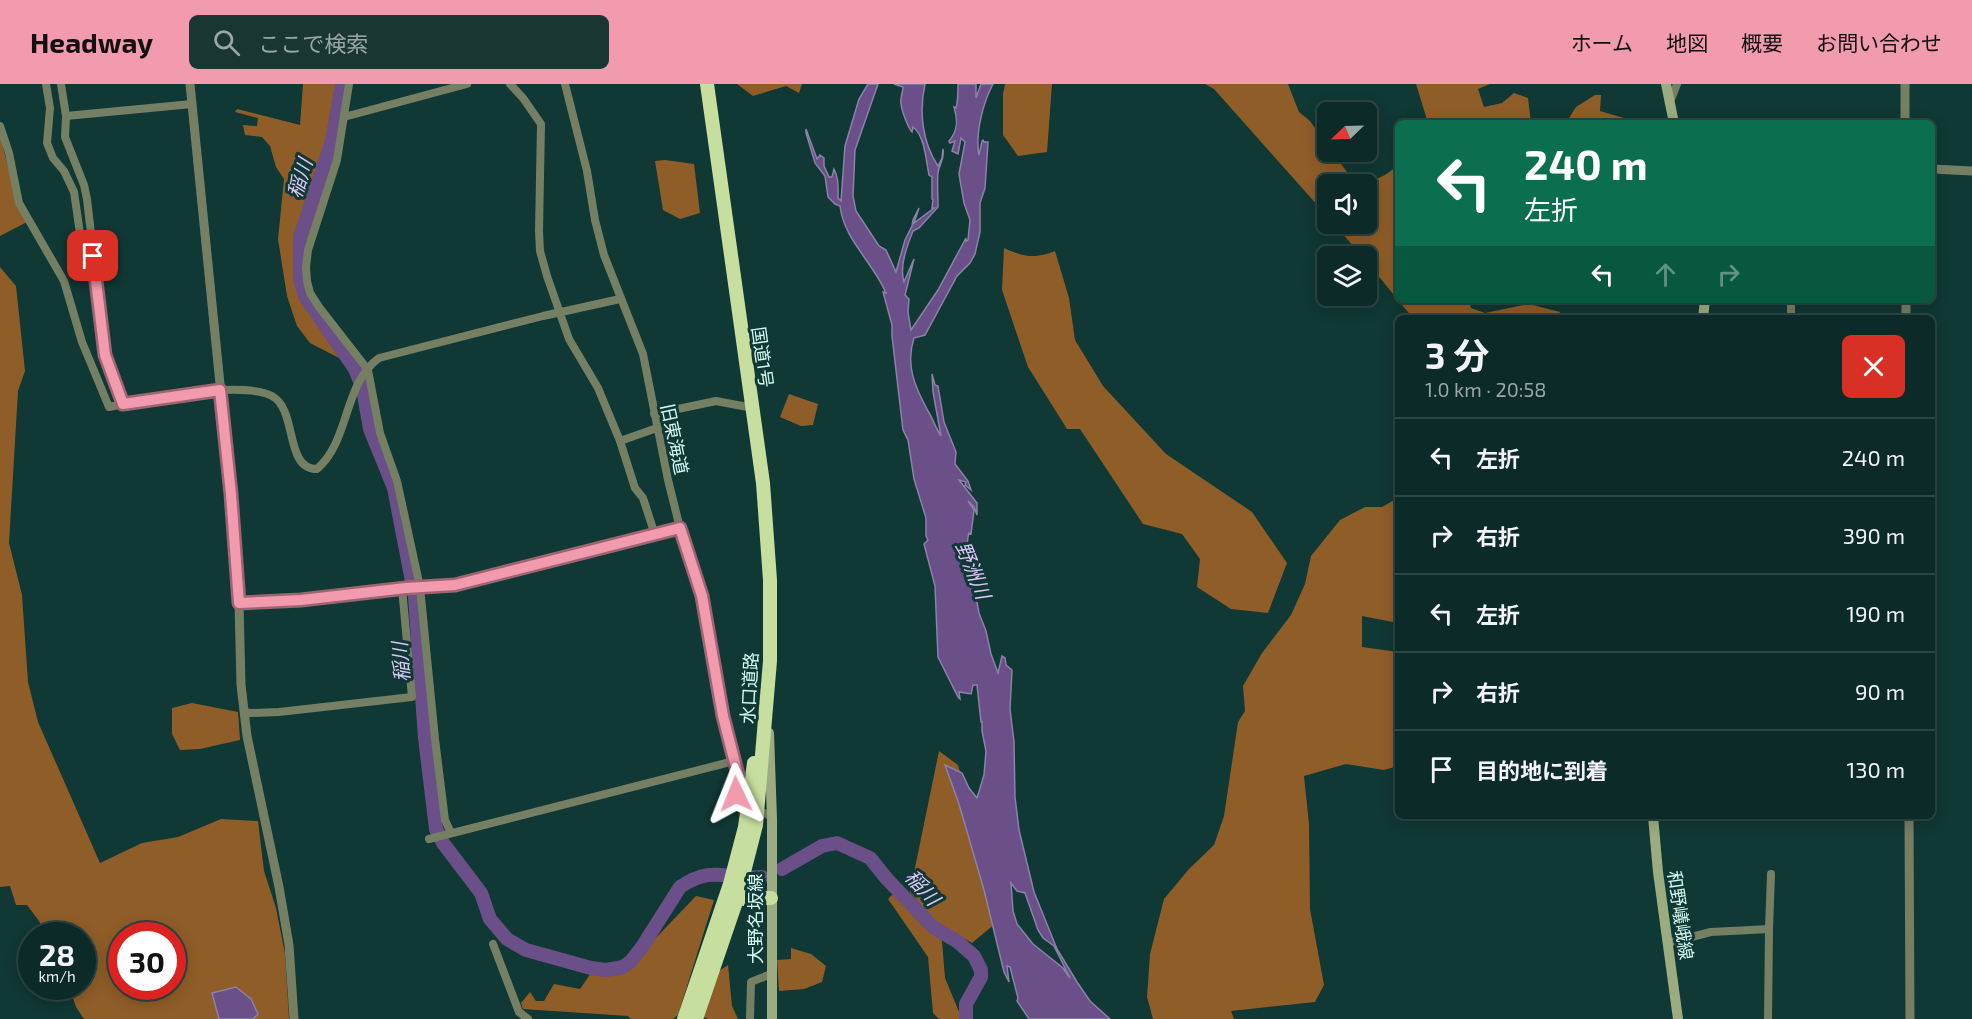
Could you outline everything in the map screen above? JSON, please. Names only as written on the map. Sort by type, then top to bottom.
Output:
[{"type":"highway","name":"国道1号","points":[[707,84],[767,523],[769,636]]},
{"type":"highway","name":"水口道路","points":[[684,1019],[736,884],[740,867],[767,709],[769,636]]},
{"type":"highway","name":"水口道路","points":[[753,793],[769,636]]},
{"type":"highway","name":"水口道路","points":[[696,1019],[737,899],[736,884]]},
{"type":"highway","points":[[737,899],[771,898]]},
{"type":"main road","points":[[1666,84],[1673,120]]},
{"type":"main road","name":"大野名坂線","points":[[767,709],[772,819],[771,1019]]},
{"type":"main road","points":[[753,793],[772,819]]},
{"type":"main road","name":"和野嶬峨線","points":[[1653,819],[1658,872],[1678,1019]]},
{"type":"street","points":[[46,84],[50,108],[47,143],[53,158],[64,171],[74,192],[83,254]]},
{"type":"street","points":[[61,84],[66,116],[65,137],[84,185],[87,199],[105,355],[123,404]]},
{"type":"street","points":[[190,84],[231,494],[244,712],[289,945],[294,1019]]},
{"type":"street","points":[[349,84],[337,160],[308,250],[307,281],[310,293],[319,308],[366,373],[380,433],[397,481],[418,587],[445,820],[449,833]]},
{"type":"street","points":[[344,117],[467,84]]},
{"type":"street","points":[[510,84],[541,124],[540,251],[569,339],[598,388],[620,441],[635,488],[643,498],[655,535]]},
{"type":"street","name":"旧東海道","points":[[565,84],[587,171],[595,220],[604,255],[643,354],[680,528],[702,596],[723,716],[738,775],[736,798],[753,793]]},
{"type":"street","points":[[1670,102],[1677,84]]},
{"type":"street","points":[[1905,84],[1905,120]]},
{"type":"street","points":[[66,116],[192,104]]},
{"type":"street","points":[[0,126],[9,153],[19,203],[64,281],[82,342],[109,407],[220,390],[265,393],[275,397],[282,404],[297,454],[303,465],[309,469],[317,469],[324,463],[356,388],[372,364],[379,358],[620,299]]},
{"type":"street","points":[[1935,169],[1972,171]]},
{"type":"street","points":[[654,414],[716,401],[753,408]]},
{"type":"street","points":[[620,441],[657,428]]},
{"type":"street","points":[[239,603],[301,600],[404,588],[455,585],[680,528]]},
{"type":"street","points":[[244,712],[279,712],[412,697],[404,588]]},
{"type":"street","points":[[431,838],[734,760]]},
{"type":"street","points":[[753,793],[772,819]]},
{"type":"street","points":[[1909,819],[1910,1019]]},
{"type":"street","points":[[1768,1019],[1771,874]]},
{"type":"street","points":[[1668,944],[1711,932],[1769,929]]},
{"type":"street","points":[[493,944],[519,1012],[528,1019]]},
{"type":"street","points":[[750,1019],[751,982],[771,974]]},
{"type":"shaded area","points":[[303,84],[341,84],[339,140],[302,267],[304,288],[342,354],[339,358],[310,343],[297,326],[287,296],[278,239],[284,179],[276,167],[270,146],[262,137],[245,135],[243,125],[257,126],[258,118],[235,112],[237,109],[300,125]]},
{"type":"shaded area","points":[[737,84],[802,84],[799,93],[786,86],[753,96]]},
{"type":"shaded area","points":[[868,84],[878,84],[855,150],[853,196],[856,211],[879,246],[886,250],[896,272],[905,240],[919,208],[914,223],[934,208],[932,208],[932,177],[929,175],[923,142],[913,127],[912,132],[910,130],[902,110],[903,87],[894,84],[925,84],[922,105],[923,126],[928,147],[938,166],[943,149],[943,156],[938,176],[938,207],[919,228],[913,231],[903,263],[904,282],[914,259],[905,295],[909,299],[908,312],[911,330],[938,290],[966,238],[966,241],[968,240],[970,220],[964,203],[959,174],[965,142],[961,138],[958,154],[952,151],[955,141],[950,143],[949,141],[956,125],[954,107],[956,108],[957,105],[958,84],[976,84],[976,98],[981,84],[993,84],[983,109],[979,128],[979,155],[982,141],[988,142],[985,188],[980,203],[980,232],[975,254],[970,263],[957,276],[925,335],[914,338],[911,348],[911,367],[919,393],[941,436],[932,374],[935,385],[938,386],[944,422],[956,452],[955,464],[968,481],[971,490],[965,485],[966,482],[959,480],[977,503],[977,515],[974,507],[968,501],[974,510],[966,557],[969,558],[979,613],[998,673],[1002,656],[1005,658],[1006,665],[1012,670],[1010,709],[1014,742],[1015,797],[1019,830],[1034,892],[1057,949],[1090,1001],[1110,1019],[1029,1019],[1017,1001],[1010,967],[1007,966],[1009,982],[1004,972],[984,890],[945,765],[962,773],[977,798],[984,775],[986,751],[977,685],[973,685],[971,694],[959,692],[960,699],[938,657],[935,586],[924,544],[928,540],[926,518],[914,479],[908,440],[903,430],[892,325],[883,292],[886,293],[847,230],[840,206],[828,197],[825,176],[815,163],[806,133],[806,129],[817,159],[820,155],[824,158],[824,166],[829,177],[832,177],[834,169],[836,172],[838,198],[841,201],[845,146],[859,99]],"holes":[[[1011,883],[1017,891],[1025,893],[1038,930],[1043,938],[1054,946],[1070,978],[1063,968],[1033,944],[1017,924],[1013,911]]]},
{"type":"shaded area","points":[[1005,84],[1052,84],[1047,152],[1018,156],[1003,135]]},
{"type":"shaded area","points":[[1205,84],[1288,84],[1299,112],[1317,131],[1317,162],[1340,162],[1348,174],[1317,174],[1317,205],[1214,89]]},
{"type":"shaded area","points":[[1416,84],[1490,84],[1478,89],[1484,107],[1502,103],[1514,93],[1528,98],[1531,120],[1427,120]]},
{"type":"shaded area","points":[[1595,95],[1601,95],[1600,111],[1631,120],[1568,120],[1576,107]]},
{"type":"shaded area","points":[[0,136],[12,182],[27,222],[0,236]]},
{"type":"shaded area","points":[[655,161],[694,164],[700,213],[680,219],[663,210]]},
{"type":"shaded area","points":[[1395,167],[1395,296],[1377,274],[1377,246],[1353,246],[1343,234],[1377,234],[1377,178]]},
{"type":"shaded area","points":[[1004,248],[1029,256],[1055,251],[1069,298],[1075,340],[1103,386],[1166,454],[1252,512],[1287,563],[1268,613],[1231,609],[1197,587],[1200,559],[1182,534],[1143,524],[1080,429],[1067,429],[1028,367],[1002,290]]},
{"type":"shaded area","points":[[0,267],[16,286],[25,371],[18,391],[9,543],[22,595],[28,682],[38,722],[100,863],[142,843],[178,837],[221,819],[258,821],[264,871],[276,908],[285,954],[289,1019],[84,1019],[74,1000],[96,1000],[96,922],[39,922],[27,905],[16,905],[10,886],[0,887]]},
{"type":"shaded area","points":[[1400,303],[1470,303],[1471,308],[1485,313],[1529,304],[1560,312],[1558,315],[1410,315]]},
{"type":"shaded area","points":[[789,394],[818,404],[813,425],[801,426],[780,417]]},
{"type":"shaded area","points":[[1395,500],[1395,622],[1362,616],[1362,647],[1395,652],[1395,767],[1384,770],[1346,764],[1304,776],[1309,824],[1310,909],[1324,985],[1315,1002],[1231,1011],[1234,1019],[1153,1019],[1147,997],[1150,954],[1164,899],[1189,869],[1214,845],[1224,816],[1238,722],[1245,711],[1243,686],[1262,653],[1291,615],[1305,584],[1311,556],[1340,520],[1365,507],[1382,507]]},
{"type":"shaded area","points":[[192,703],[238,712],[240,740],[200,749],[180,750],[172,734],[172,708]]},
{"type":"shaded area","points":[[939,751],[958,765],[982,852],[996,923],[972,943],[934,921],[910,892]]},
{"type":"shaded area","points":[[893,894],[942,941],[945,978],[962,1019],[939,1019],[933,1013],[928,957],[888,899]]},
{"type":"shaded area","points":[[696,896],[714,900],[678,1015],[673,1019],[631,1019],[628,1016],[523,1009],[521,1003],[530,992],[536,1001],[544,1001],[554,984],[580,989],[593,970],[626,969]]},
{"type":"shaded area","points":[[791,948],[811,954],[826,966],[822,982],[804,989],[779,991],[777,960],[791,959]]},
{"type":"shaded area","points":[[728,965],[732,1006],[738,1019],[703,1017],[719,971]]},
{"type":"shaded area","points":[[236,987],[251,999],[258,1014],[253,1019],[219,1019],[212,993]]},
{"type":"waterway","name":"稲川","points":[[342,84],[332,141],[300,237],[300,279],[305,296],[355,369],[363,389],[370,429],[394,488],[415,597],[425,738],[436,829],[443,843],[481,893],[490,919],[507,939],[526,950],[606,970],[623,967],[631,961],[680,887],[702,876],[762,877]]},
{"type":"waterway","name":"稲川","points":[[782,869],[822,846],[837,843],[870,858],[933,927],[958,942],[974,956],[981,970],[981,977],[966,1004],[966,1019]]},
{"type":"route","points":[[93,256],[105,355],[123,404],[220,390],[239,603],[301,600],[455,585],[680,528],[702,596],[723,716],[738,775],[736,794]]},
{"type":"water label","name":"野洲川","points":[[974,570]]}]
